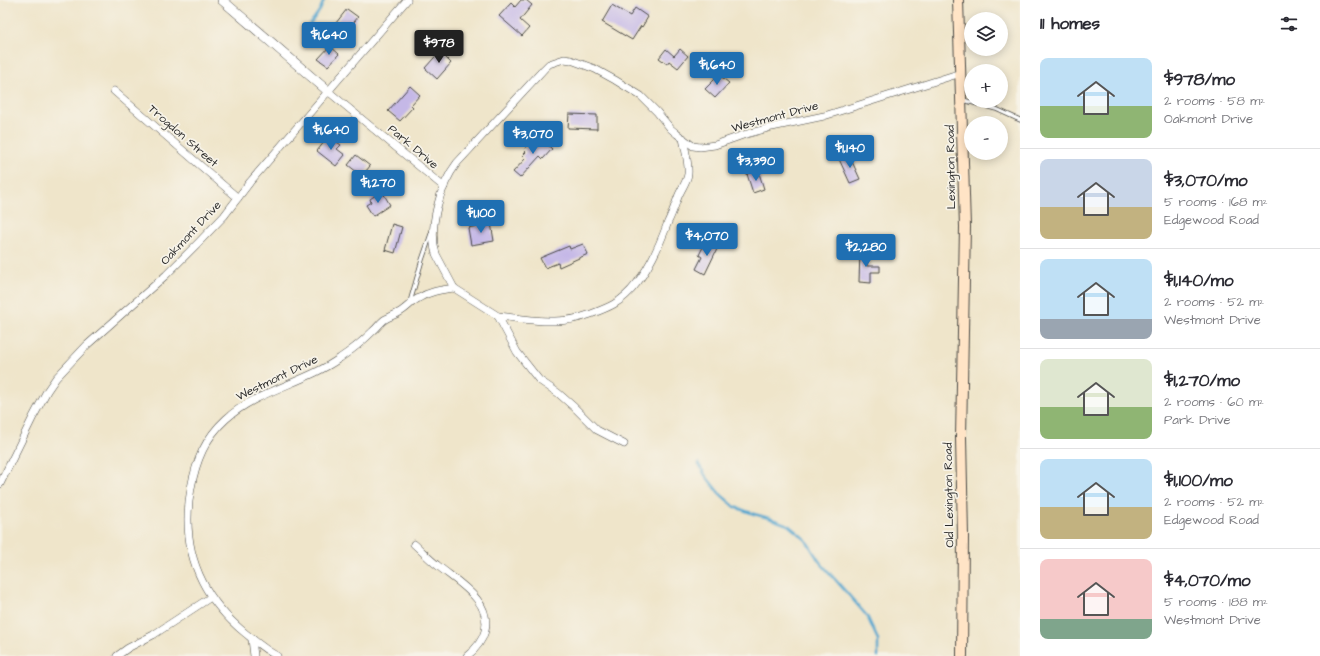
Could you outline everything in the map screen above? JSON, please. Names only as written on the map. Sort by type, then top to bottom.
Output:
[{"type":"main road","name":"Lexington Road","points":[[958,0],[965,228],[963,333]]},
{"type":"main road","name":"Old Lexington Road","points":[[962,656],[963,537],[961,437],[963,333]]},
{"type":"street","name":"Park Drive","points":[[222,0],[329,92],[444,187]]},
{"type":"street","name":"Oakmont Drive","points":[[0,484],[33,417],[56,378],[87,345],[166,275],[224,216],[407,0]]},
{"type":"street","name":"Westmont Drive","points":[[444,187],[448,176],[457,163],[544,68],[549,64],[564,59],[595,69],[635,92],[657,112],[671,129],[693,146],[700,147],[715,145],[772,127],[824,116],[961,73]]},
{"type":"street","name":"Trogdon Street","points":[[114,92],[238,198]]},
{"type":"street","points":[[444,187],[438,204],[435,224],[435,249],[436,254],[454,288],[498,316],[556,322],[571,320],[607,308],[620,300],[626,295],[653,259],[688,175],[683,138]]},
{"type":"street","name":"Westmont Drive","points":[[277,656],[252,639],[225,615],[211,597],[198,573],[189,536],[189,499],[197,462],[207,441],[226,418],[238,409],[340,359],[358,345],[383,321],[401,311],[418,298],[433,291],[454,288]]},
{"type":"street","points":[[498,316],[518,352],[539,380],[558,393],[597,430],[624,444]]},
{"type":"street","points":[[414,544],[436,565],[472,594],[485,612],[486,627],[481,641],[467,656]]},
{"type":"street","points":[[117,656],[128,648],[153,635],[211,597]]},
{"type":"street","points":[[252,639],[254,656]]},
{"type":"lane","points":[[962,100],[996,109],[1020,120]]},
{"type":"lane","points":[[410,305],[422,260],[435,224]]},
{"type":"building","points":[[521,0],[526,0],[532,5],[520,20],[529,28],[522,36],[499,16],[511,3],[515,7]]},
{"type":"building","points":[[612,5],[630,16],[635,8],[648,17],[632,40],[602,22]]},
{"type":"building","points":[[347,9],[358,17],[343,36],[332,28]]},
{"type":"building","points":[[330,46],[339,54],[328,66],[318,59]]},
{"type":"building","points":[[442,49],[448,55],[446,58],[451,63],[437,79],[425,68]]},
{"type":"building","points":[[666,49],[674,56],[680,49],[688,56],[678,68],[669,61],[667,64],[659,58]]},
{"type":"building","points":[[719,75],[729,83],[715,98],[705,89]]},
{"type":"building","points":[[410,86],[420,95],[411,105],[413,107],[400,121],[388,111]]},
{"type":"building","points":[[569,114],[597,115],[597,129],[568,128]]},
{"type":"building","points":[[537,135],[552,149],[543,159],[540,156],[520,178],[513,172],[525,159],[522,156],[526,152],[524,150]]},
{"type":"building","points":[[329,136],[341,145],[337,149],[345,155],[336,166],[317,151]]},
{"type":"building","points":[[356,155],[370,166],[362,176],[348,165]]},
{"type":"building","points":[[849,155],[860,179],[850,183],[839,159]]},
{"type":"building","points":[[758,170],[764,189],[753,193],[747,174]]},
{"type":"building","points":[[382,191],[390,205],[373,216],[366,205],[371,202],[370,199]]},
{"type":"building","points":[[491,223],[494,241],[471,245],[468,228]]},
{"type":"building","points":[[392,224],[402,227],[395,253],[385,250]]},
{"type":"building","points":[[706,241],[718,247],[705,274],[696,269],[702,257],[699,255]]},
{"type":"building","points":[[583,244],[588,254],[559,267],[558,263],[545,268],[540,258],[569,246],[570,249]]},
{"type":"building","points":[[860,250],[867,250],[867,266],[880,266],[880,272],[871,272],[871,283],[859,282]]},
{"type":"waterway","points":[[304,43],[307,28],[320,10],[324,0]]},
{"type":"waterway","points":[[698,463],[719,493],[735,507],[788,525],[806,540],[819,561],[867,616],[878,640],[878,656]]}]
